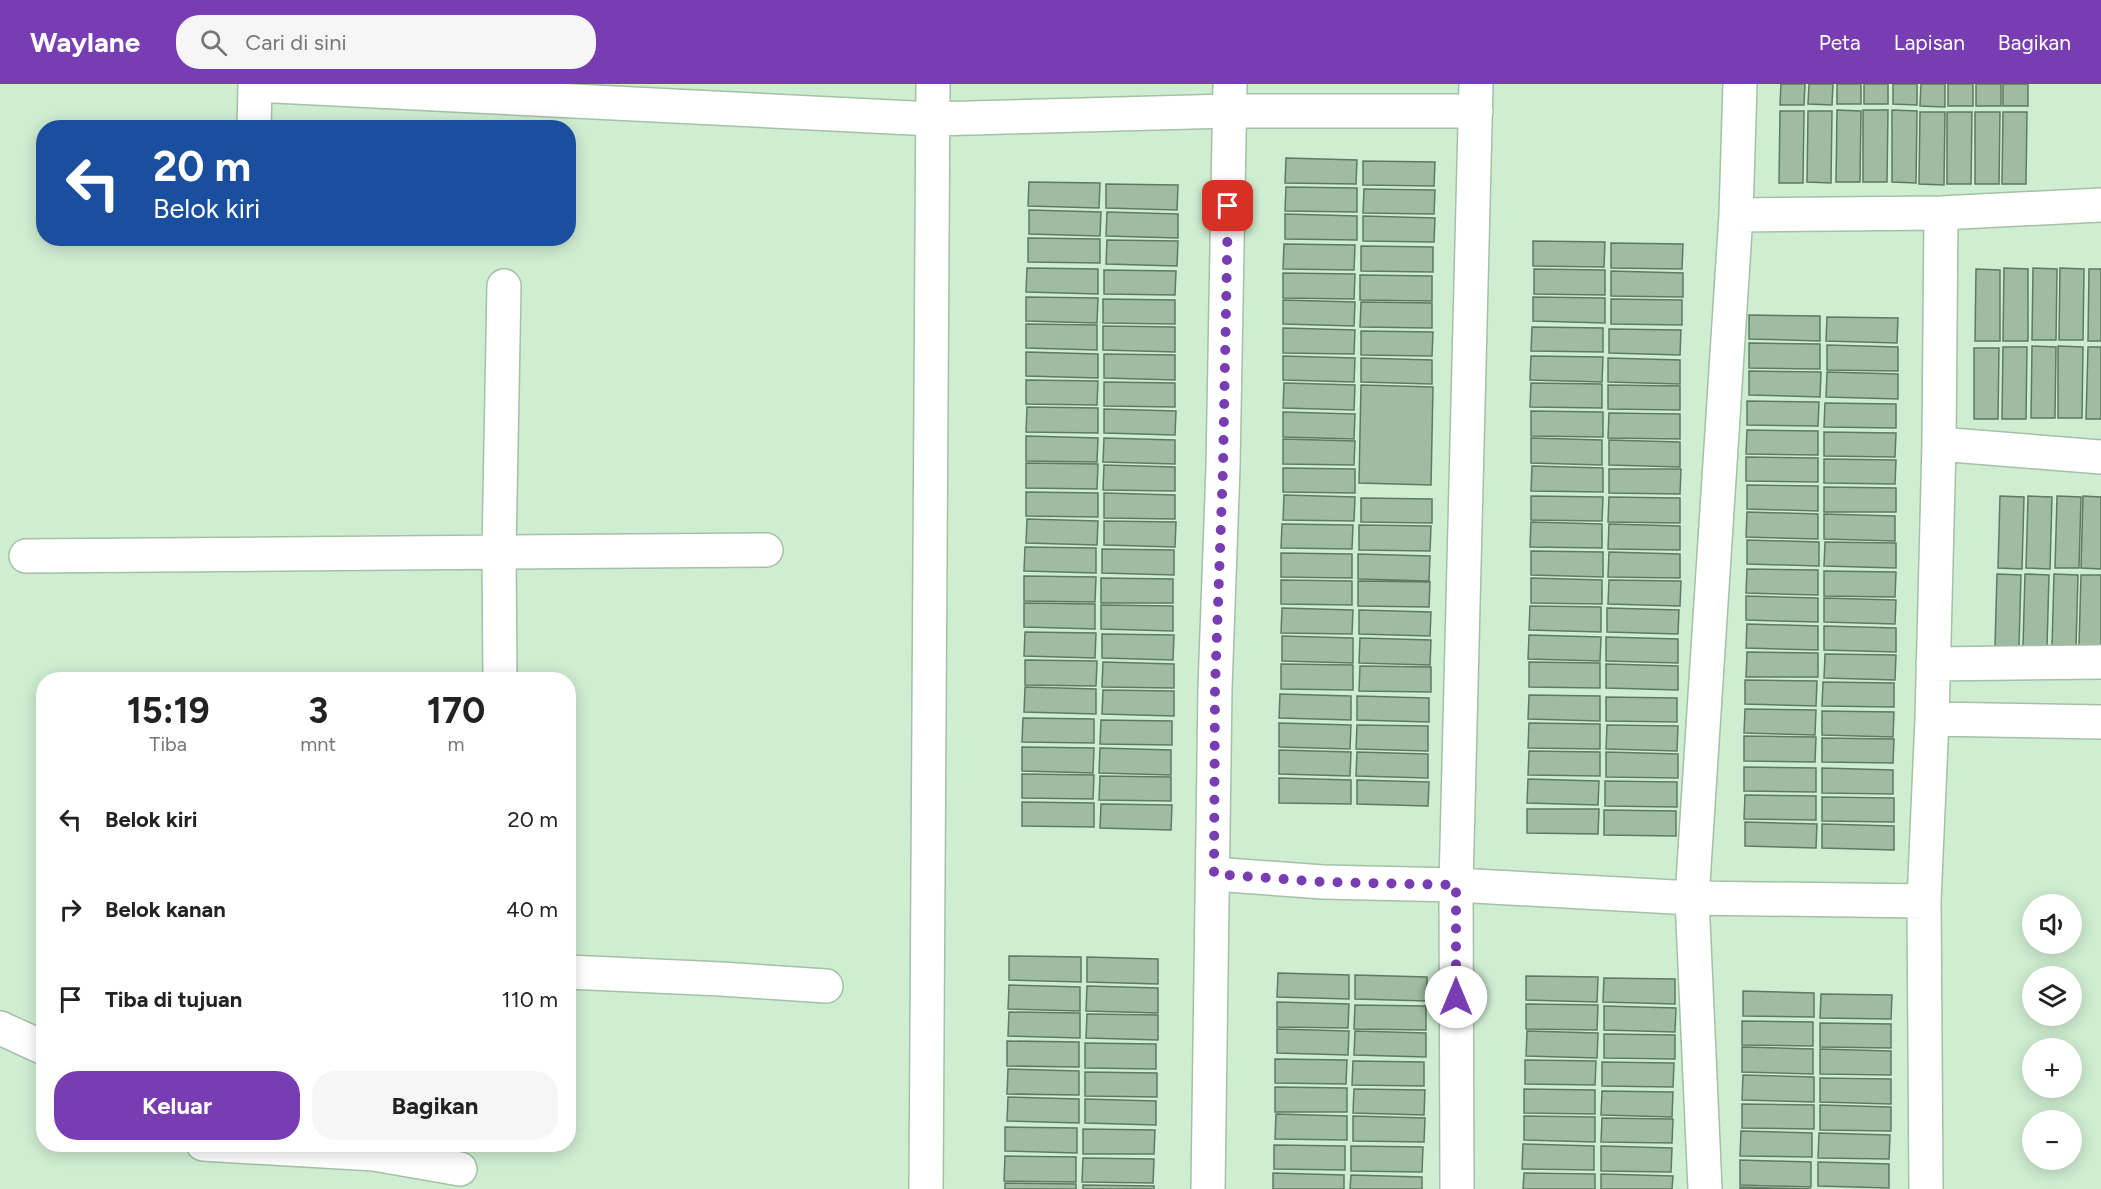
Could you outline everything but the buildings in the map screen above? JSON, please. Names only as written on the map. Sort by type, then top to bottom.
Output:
[{"type":"street","points":[[254,120],[255,84],[687,94],[932,119],[1230,97],[1476,98],[1456,885],[1457,1189]]},
{"type":"street","points":[[926,1189],[933,84]]},
{"type":"street","points":[[1705,1189],[1692,898],[1736,215],[1740,84]]},
{"type":"street","points":[[1208,1189],[1215,688],[1224,455],[1230,97]]},
{"type":"street","points":[[1736,215],[1941,213],[2101,206]]},
{"type":"street","points":[[1926,1189],[1924,901],[1932,719],[1939,444],[1941,213]]},
{"type":"street","points":[[500,672],[499,551],[504,286]]},
{"type":"street","points":[[1939,444],[2101,457]]},
{"type":"street","points":[[26,556],[766,550]]},
{"type":"street","points":[[1933,664],[2101,662]]},
{"type":"street","points":[[1932,719],[2101,722]]},
{"type":"street","points":[[1214,874],[1323,882],[1456,885],[1692,898],[1924,901]]},
{"type":"street","points":[[576,972],[826,986]]},
{"type":"street","points":[[0,1028],[36,1044]]},
{"type":"street","points":[[340,1152],[374,1154],[460,1167]]},
{"type":"route","points":[[1228,206],[1223,467],[1215,688],[1214,874],[1323,882],[1456,885],[1456,997]]}]
